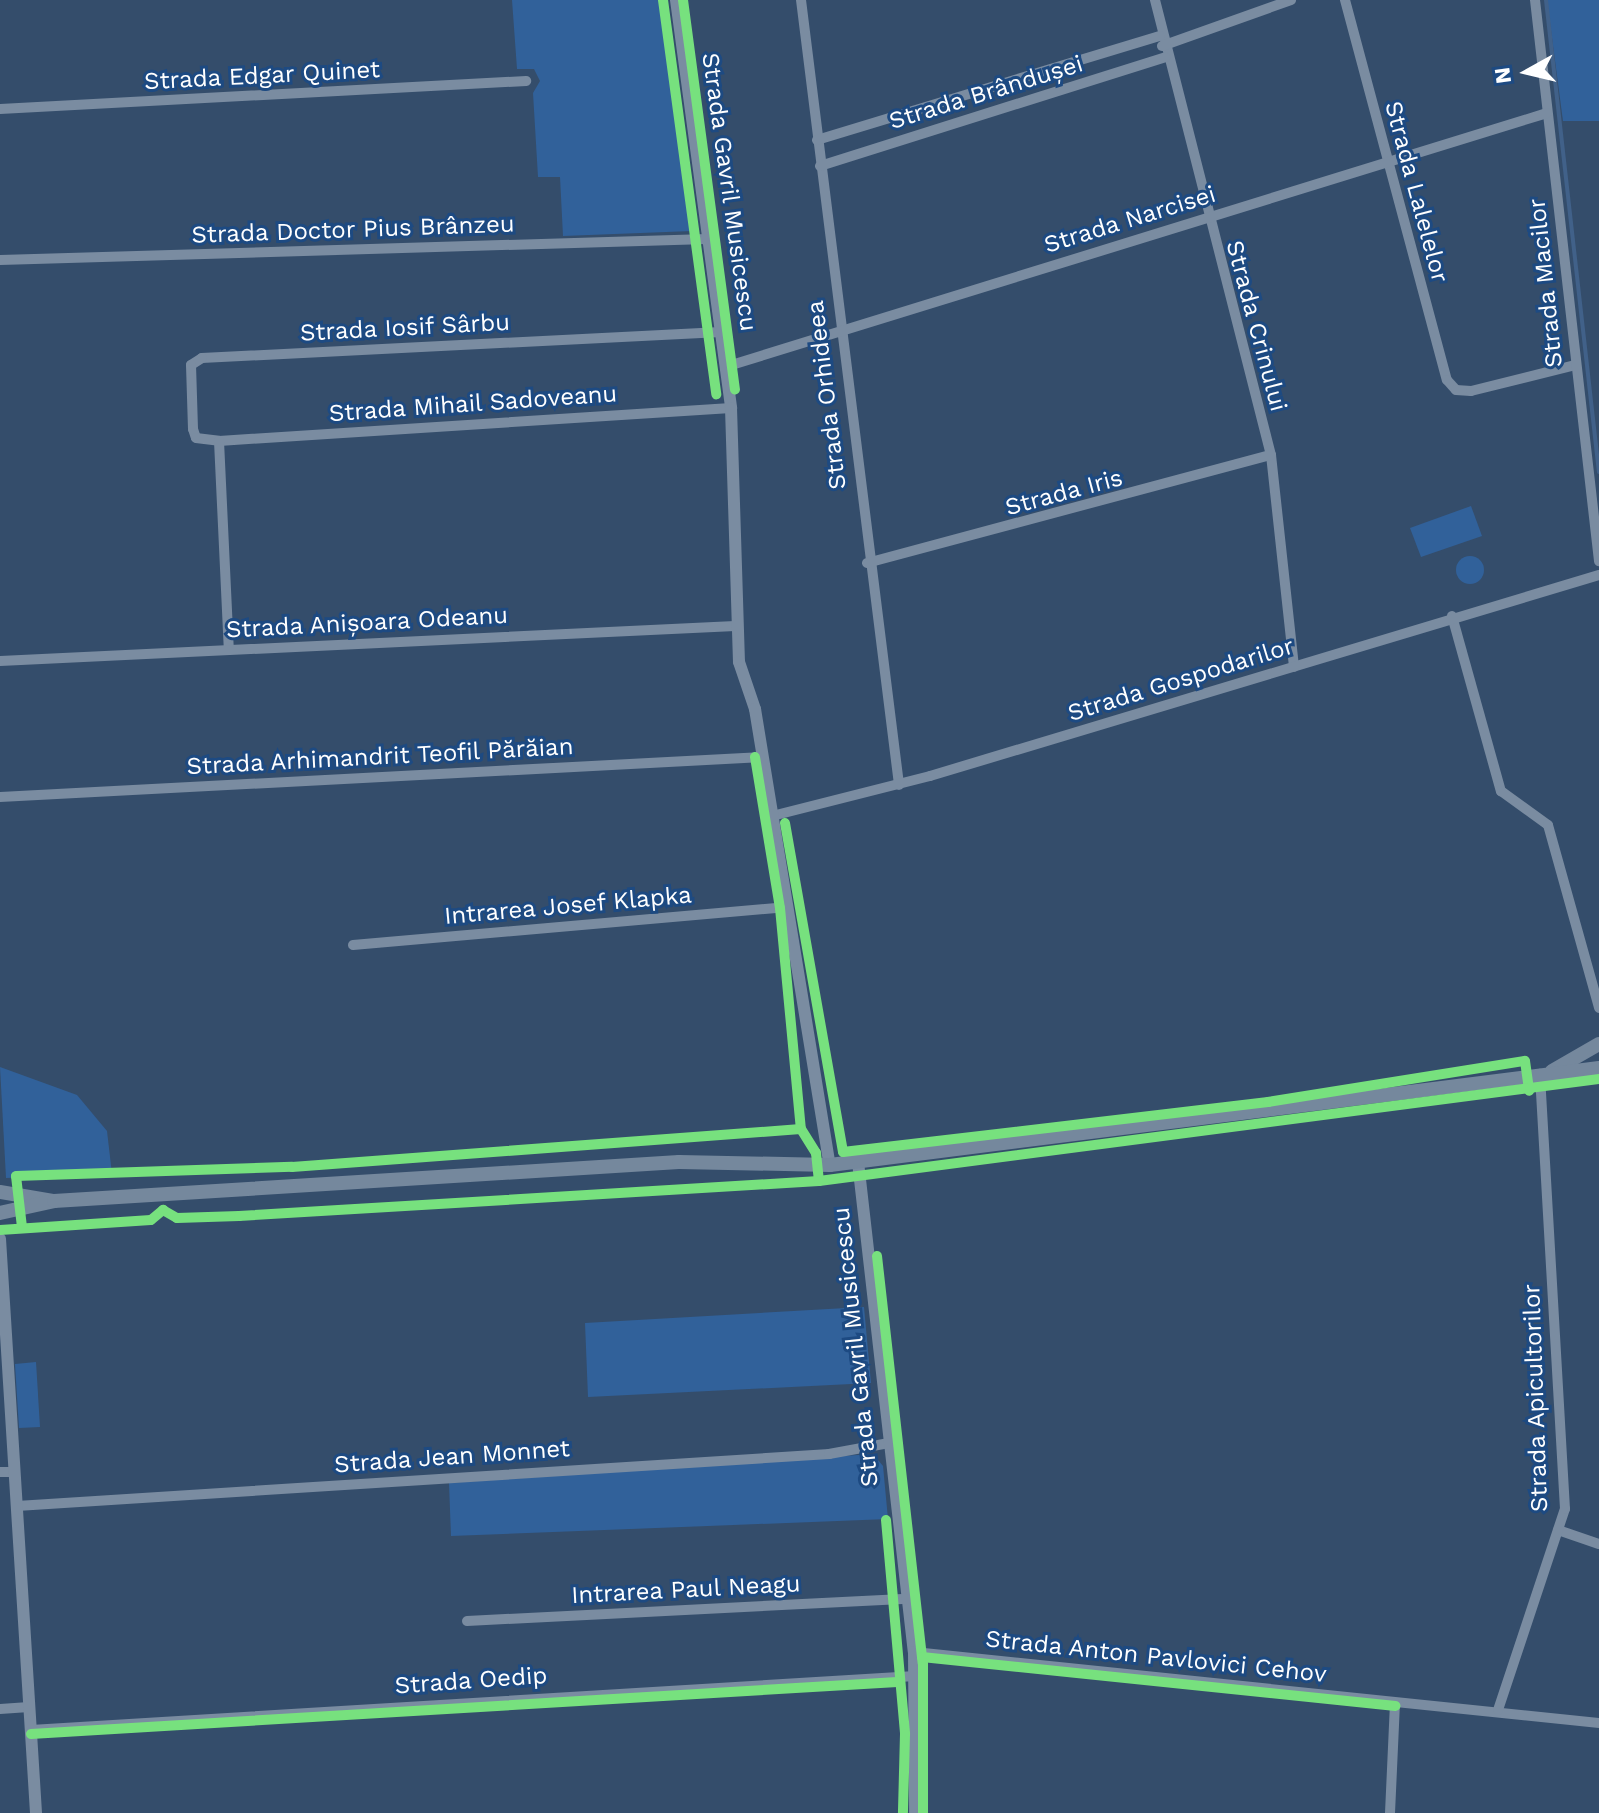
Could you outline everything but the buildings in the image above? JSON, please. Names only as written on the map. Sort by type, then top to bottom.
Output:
[{"type":"main road","points":[[1544,1073],[1599,1044]]},
{"type":"main road","points":[[0,1213],[54,1201],[679,1162],[830,1165],[1599,1068]]},
{"type":"main road","points":[[0,1192],[54,1201]]},
{"type":"street","name":"Strada Gavril Musicescu","points":[[676,0],[731,408],[740,599],[735,626],[763,757],[830,1165]]},
{"type":"street","name":"Strada Orhideea","points":[[801,0],[867,563],[899,785]]},
{"type":"street","name":"Strada Crinului","points":[[1155,0],[1161,41],[1206,218],[1271,455],[1294,667]]},
{"type":"street","name":"Strada Brândușei","points":[[817,140],[1161,41],[1291,0]]},
{"type":"street","name":"Strada Lalelelor","points":[[1345,0],[1384,161],[1456,390],[1575,365]]},
{"type":"street","name":"Strada Macilor","points":[[1535,0],[1599,561]]},
{"type":"street","name":"Strada Brândușei","points":[[820,166],[1165,57]]},
{"type":"street","name":"Strada Edgar Quinet","points":[[0,109],[526,81]]},
{"type":"street","name":"Strada Narcisei","points":[[725,367],[1547,113]]},
{"type":"street","name":"Strada Doctor Pius Brânzeu","points":[[0,260],[708,239]]},
{"type":"street","name":"Strada Iosif Sârbu","points":[[219,441],[196,438],[193,429],[195,359],[721,332]]},
{"type":"street","name":"Strada Mihail Sadoveanu","points":[[219,441],[731,408]]},
{"type":"street","points":[[219,441],[229,650]]},
{"type":"street","name":"Strada Iris","points":[[867,563],[1271,455]]},
{"type":"street","name":"Strada Gospodarilor","points":[[772,816],[899,785],[1294,667],[1452,616],[1599,575]]},
{"type":"street","points":[[1452,616],[1501,791],[1548,825],[1599,1008]]},
{"type":"street","name":"Strada Anișoara Odeanu","points":[[0,661],[735,626]]},
{"type":"street","name":"Strada Arhimandrit Teofil Părăian","points":[[0,797],[763,757]]},
{"type":"street","name":"Intrarea Josef Klapka","points":[[353,945],[787,907]]},
{"type":"street","name":"Strada Apicultorilor","points":[[1498,1710],[1565,1509],[1544,1073]]},
{"type":"street","name":"Strada Gavril Musicescu","points":[[858,1162],[914,1652],[915,1813]]},
{"type":"street","points":[[0,1239],[36,1813]]},
{"type":"street","name":"Strada Jean Monnet","points":[[17,1506],[829,1454],[889,1443]]},
{"type":"street","points":[[0,1472],[15,1472]]},
{"type":"street","points":[[1558,1530],[1599,1544]]},
{"type":"street","name":"Intrarea Paul Neagu","points":[[467,1621],[907,1599]]},
{"type":"street","name":"Strada Anton Pavlovici Cehov","points":[[914,1652],[1395,1703],[1498,1710],[1599,1723]]},
{"type":"street","name":"Strada Oedip","points":[[31,1730],[915,1676]]},
{"type":"street","points":[[1390,1813],[1395,1703]]},
{"type":"street","points":[[0,1709],[29,1707]]},
{"type":"shaded area","points":[[512,0],[661,0],[692,231],[563,236],[560,177],[538,177],[533,93],[540,81],[534,69],[517,69]]},
{"type":"shaded area","points":[[1547,0],[1599,0],[1599,121],[1563,121]]},
{"type":"shaded area","points":[[1471,506],[1482,536],[1421,557],[1410,528]]},
{"type":"shaded area","points":[[1470,556],[1480,560],[1484,570],[1480,580],[1470,584],[1460,580],[1456,570],[1460,560]]},
{"type":"shaded area","points":[[0,1067],[77,1095],[107,1131],[112,1174],[6,1178]]},
{"type":"shaded area","points":[[864,1307],[871,1383],[588,1397],[585,1323]]},
{"type":"shaded area","points":[[36,1362],[40,1427],[19,1428],[15,1364]]},
{"type":"shaded area","points":[[873,1454],[883,1466],[888,1519],[451,1536],[449,1483]]},
{"type":"waterway","points":[[1546,0],[1599,472]]},
{"type":"cycle path","points":[[663,0],[716,394]]},
{"type":"cycle path","points":[[683,0],[735,390]]},
{"type":"cycle path","points":[[755,757],[780,908],[801,1129],[816,1153],[819,1181]]},
{"type":"cycle path","points":[[785,823],[843,1152],[1268,1102],[1525,1061],[1529,1091]]},
{"type":"cycle path","points":[[0,1230],[151,1220],[163,1210],[177,1218],[239,1216],[819,1181],[1599,1079]]},
{"type":"cycle path","points":[[22,1227],[16,1176],[292,1167],[801,1129]]},
{"type":"cycle path","points":[[877,1256],[923,1663],[923,1813]]},
{"type":"cycle path","points":[[886,1520],[905,1734],[903,1813]]},
{"type":"cycle path","points":[[922,1657],[1395,1706]]},
{"type":"cycle path","points":[[31,1734],[897,1682]]}]
